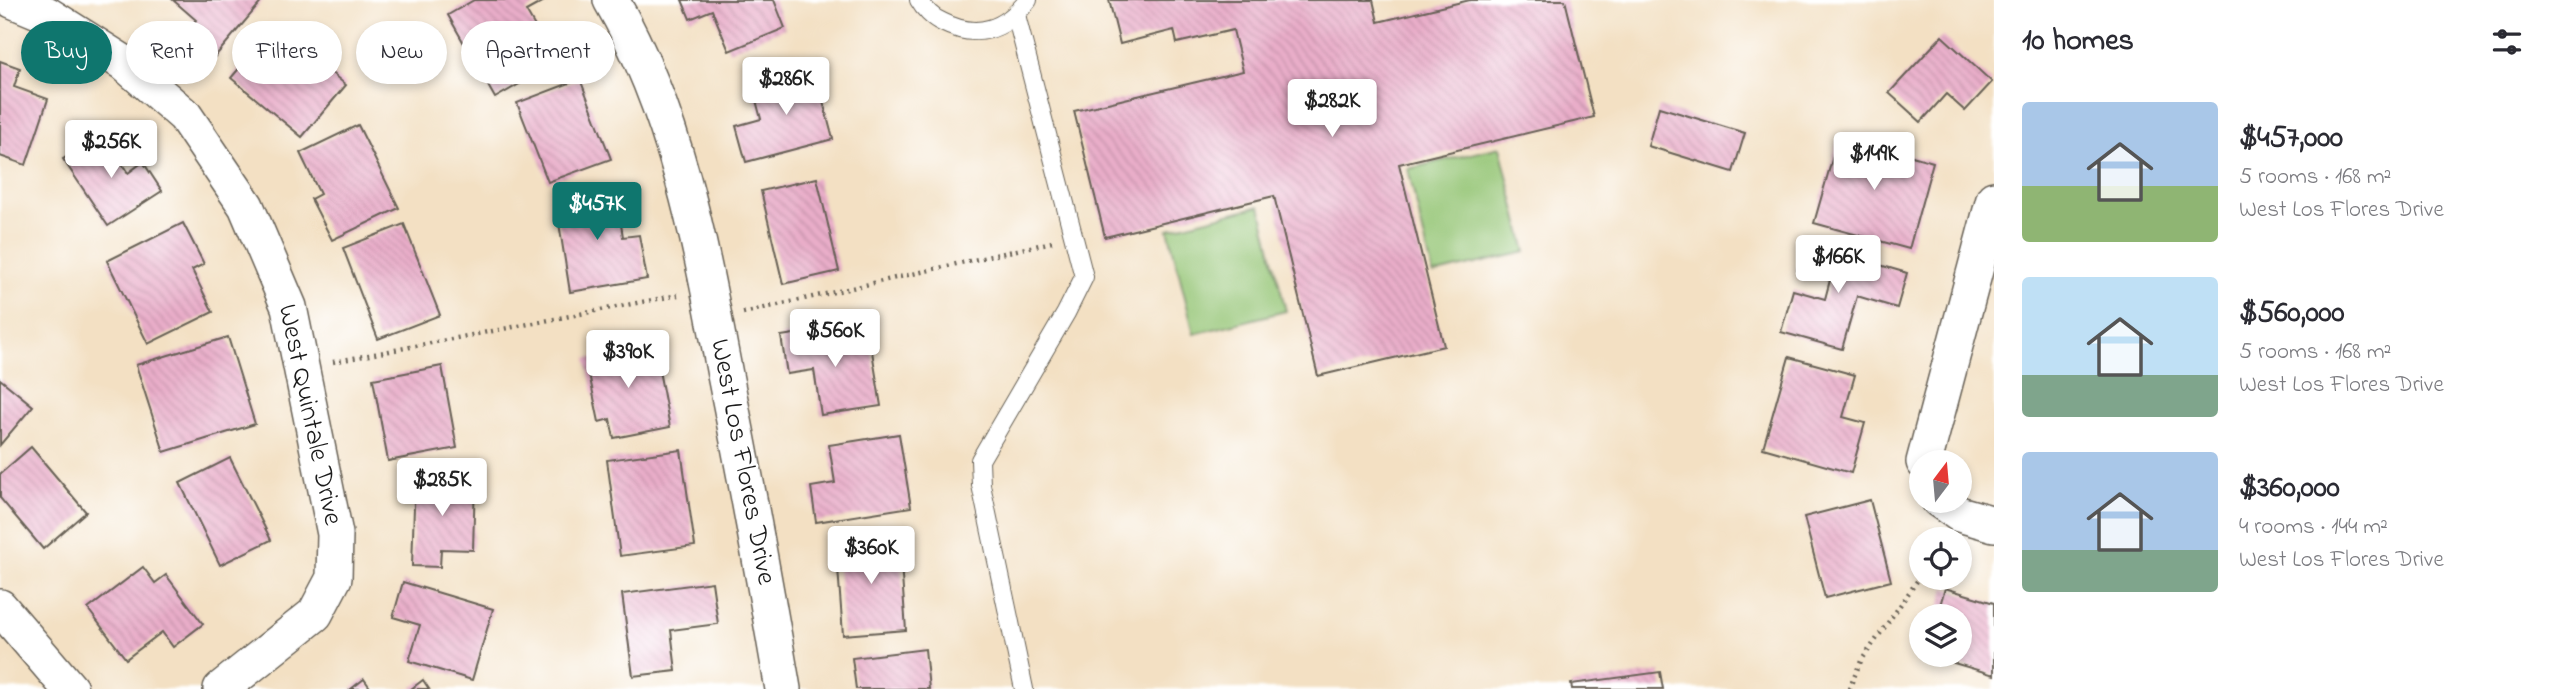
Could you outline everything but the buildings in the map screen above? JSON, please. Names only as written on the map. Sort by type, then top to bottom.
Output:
[{"type":"street","name":"West Quintale Drive","points":[[12,0],[48,15],[124,63],[185,116],[246,206],[289,307],[335,534],[334,578],[315,614],[221,689]]},
{"type":"street","name":"West Los Flores Drive","points":[[611,0],[629,32],[674,145],[712,306],[762,561],[783,689]]},
{"type":"street","points":[[1927,450],[1994,199]]},
{"type":"street","points":[[1958,513],[1994,524]]},
{"type":"street","points":[[0,607],[70,689]]},
{"type":"lane","points":[[919,0],[936,19],[957,30],[981,32],[1003,24],[1016,15],[1028,0]]},
{"type":"lane","points":[[1016,15],[1084,277],[981,460],[981,485],[1024,689]]},
{"type":"path","points":[[1849,689],[1861,661],[1911,590]]},
{"type":"green space","points":[[1500,147],[1526,252],[1433,274],[1408,169]]},
{"type":"green space","points":[[1260,206],[1286,311],[1194,334],[1168,229]]}]
